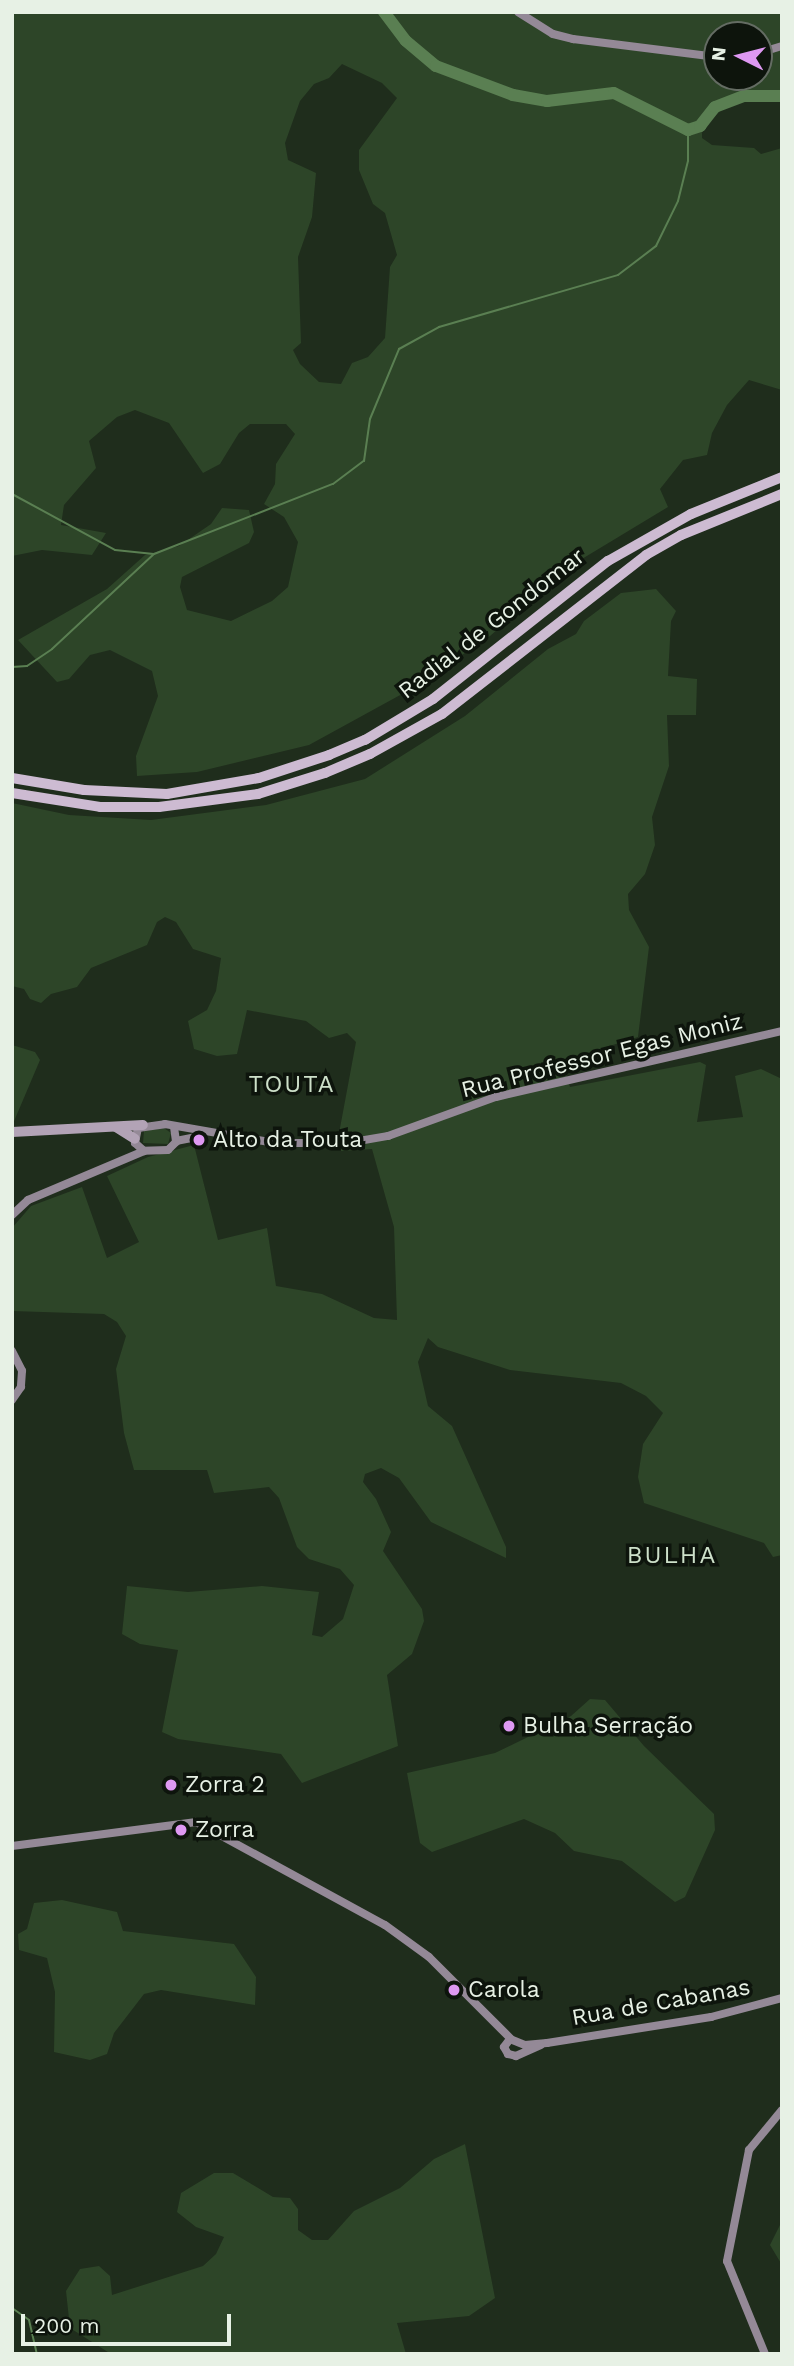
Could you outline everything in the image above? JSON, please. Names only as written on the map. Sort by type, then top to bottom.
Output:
[{"type":"highway","name":"Radial de Gondomar","points":[[12,778],[84,790],[167,794],[259,778],[329,755],[365,740],[433,699],[608,561],[691,514],[782,477]]},
{"type":"highway","name":"Radial de Gondomar","points":[[12,793],[100,807],[170,807],[258,793],[326,773],[370,754],[442,713],[646,555],[692,530],[782,494]]},
{"type":"main road","points":[[12,1132],[143,1125]]},
{"type":"main road","points":[[116,1127],[135,1141]]},
{"type":"street","points":[[518,12],[553,34],[573,39],[703,55]]},
{"type":"street","name":"Rua Professor Egas Moniz","points":[[143,1125],[174,1127],[275,1143],[361,1141],[496,1097],[782,1031]]},
{"type":"street","points":[[112,1166],[135,1141],[143,1125]]},
{"type":"street","points":[[174,1127],[176,1141]]},
{"type":"street","name":"Rua Professor Egas Moniz","points":[[144,1150],[168,1150],[176,1141],[226,1136]]},
{"type":"street","points":[[12,1215],[28,1200],[144,1150],[135,1141]]},
{"type":"street","points":[[12,1351],[22,1371],[21,1387],[12,1400]]},
{"type":"street","points":[[12,1846],[196,1822],[385,1925],[434,1961],[501,2031],[515,2041],[520,2050],[513,2055],[504,2047],[501,2031]]},
{"type":"street","name":"Rua de Cabanas","points":[[513,2055],[547,2043],[711,2017],[782,1998]]},
{"type":"street","points":[[504,2047],[515,2041]]},
{"type":"street","name":"Rua de Cabanas","points":[[515,2041],[547,2043]]},
{"type":"street","points":[[765,2354],[727,2261],[749,2150],[782,2110]]},
{"type":"green space","points":[[12,12],[782,12],[782,95],[732,99],[702,129],[702,138],[712,145],[754,148],[761,154],[782,148],[782,390],[749,380],[727,405],[712,433],[707,455],[683,460],[660,489],[668,507],[572,565],[490,636],[413,688],[309,745],[197,772],[137,776],[136,756],[158,696],[152,671],[110,650],[90,655],[69,679],[57,682],[18,640],[107,589],[145,555],[179,546],[211,524],[222,508],[249,510],[254,532],[249,543],[182,577],[180,587],[187,610],[231,621],[272,601],[288,587],[298,542],[284,517],[264,504],[275,484],[276,464],[295,434],[286,424],[250,424],[239,433],[220,464],[203,473],[169,423],[135,410],[117,417],[89,441],[96,468],[64,505],[61,525],[106,533],[92,555],[42,550],[12,556]],"holes":[[[342,64],[382,83],[397,98],[359,150],[359,170],[373,204],[385,213],[397,255],[390,267],[385,338],[368,357],[352,363],[341,384],[319,382],[300,364],[293,350],[301,343],[298,257],[312,217],[316,173],[288,160],[285,143],[300,101],[314,84],[329,78]]]},
{"type":"green space","points":[[656,589],[676,611],[671,621],[668,676],[697,679],[696,715],[667,715],[669,766],[652,817],[655,845],[645,874],[628,894],[629,910],[649,947],[638,1037],[562,1061],[570,1087],[700,1062],[706,1065],[697,1122],[743,1117],[735,1076],[761,1069],[782,1079],[782,1555],[773,1557],[764,1543],[644,1503],[638,1477],[643,1444],[663,1413],[646,1396],[621,1383],[510,1370],[438,1347],[428,1338],[418,1362],[428,1406],[452,1426],[506,1547],[506,1558],[431,1522],[399,1478],[381,1468],[365,1474],[363,1482],[376,1499],[391,1532],[383,1551],[422,1609],[424,1621],[412,1654],[387,1675],[398,1746],[302,1783],[281,1754],[178,1739],[162,1732],[178,1650],[140,1644],[122,1634],[127,1586],[188,1592],[262,1586],[319,1592],[312,1635],[322,1637],[343,1619],[354,1585],[340,1569],[309,1559],[297,1547],[279,1498],[269,1487],[214,1493],[207,1470],[134,1470],[124,1433],[116,1369],[126,1336],[117,1322],[104,1314],[12,1311],[12,1228],[31,1206],[82,1187],[107,1258],[139,1242],[107,1176],[148,1157],[194,1145],[218,1240],[267,1228],[276,1286],[322,1294],[374,1318],[397,1320],[394,1227],[372,1149],[341,1151],[340,1128],[356,1042],[347,1033],[329,1038],[306,1021],[247,1010],[237,1054],[217,1056],[194,1049],[188,1021],[207,1010],[216,991],[221,958],[193,949],[176,922],[165,917],[157,922],[147,945],[91,968],[77,987],[51,994],[41,1003],[30,999],[24,989],[12,986],[12,803],[69,815],[151,820],[266,805],[365,779],[465,716],[548,649],[576,634],[584,621],[621,593]]},
{"type":"green space","points":[[12,1045],[35,1052],[40,1060],[12,1126]]},
{"type":"green space","points":[[164,1128],[171,1133],[168,1144],[143,1143],[144,1131]]},
{"type":"green space","points":[[590,1699],[605,1700],[644,1746],[714,1814],[715,1830],[685,1897],[675,1902],[622,1861],[574,1851],[555,1833],[524,1819],[432,1852],[420,1843],[407,1773],[495,1753],[571,1716]]},
{"type":"green space","points":[[62,1900],[117,1912],[123,1931],[234,1944],[256,1977],[255,2005],[161,1990],[144,1994],[114,2033],[107,2054],[90,2060],[54,2052],[55,1992],[47,1958],[19,1950],[18,1934],[27,1929],[34,1903]]},
{"type":"green space","points":[[465,2144],[495,2298],[469,2316],[397,2323],[406,2354],[111,2354],[70,2328],[66,2291],[80,2269],[99,2266],[110,2276],[112,2295],[203,2266],[216,2254],[224,2237],[196,2227],[177,2212],[181,2193],[214,2173],[233,2173],[273,2197],[290,2198],[298,2209],[298,2230],[312,2240],[328,2240],[354,2211],[400,2188],[434,2159]]},
{"type":"green space","points":[[782,2221],[782,2265],[770,2245]]},
{"type":"waterway","points":[[384,12],[406,41],[436,66],[513,95],[547,101],[614,93],[688,130],[700,126],[715,107],[744,96],[782,96]]},
{"type":"waterway","points":[[12,667],[27,666],[52,649],[154,554],[333,484],[364,461],[370,419],[399,349],[439,327],[618,275],[656,246],[678,201],[688,161],[688,130]]},
{"type":"waterway","points":[[12,494],[115,550],[154,554]]},
{"type":"waterway","points":[[12,2308],[29,2320],[37,2354]]},
{"type":"place","name":"Alto da Touta","points":[[199,1140]]},
{"type":"place","name":"Bulha Serração","points":[[509,1726]]},
{"type":"place","name":"Zorra 2","points":[[171,1785]]},
{"type":"place","name":"Zorra","points":[[181,1830]]},
{"type":"place","name":"Carola","points":[[454,1990]]},
{"type":"district","name":"TOUTA","points":[[292,1085]]},
{"type":"district","name":"BULHA","points":[[672,1556]]}]
